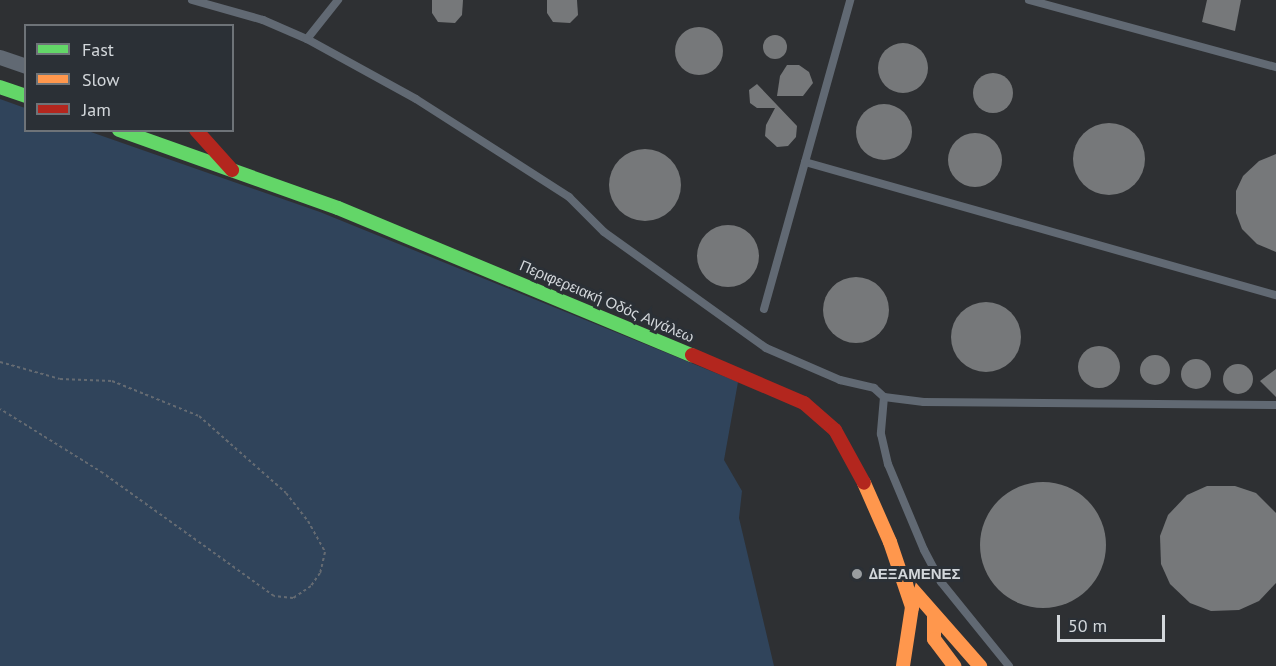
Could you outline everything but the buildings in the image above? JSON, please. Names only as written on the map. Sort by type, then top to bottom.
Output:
[{"type":"main road","points":[[0,87],[24,95]]},
{"type":"main road","name":"Περιφερειακή Οδός Αιγάλεω","points":[[125,132],[468,260],[804,403],[835,430],[857,468],[904,580],[912,607],[903,666]]},
{"type":"main road","points":[[198,132],[234,171]]},
{"type":"main road","points":[[904,580],[980,666]]},
{"type":"main road","points":[[934,616],[934,639],[954,666]]},
{"type":"street","points":[[0,57],[24,65]]},
{"type":"lane","points":[[192,0],[263,20],[307,39],[416,99],[569,197],[604,232],[766,348],[840,380],[874,388],[884,397],[924,402],[1276,405]]},
{"type":"lane","points":[[307,39],[338,0]]},
{"type":"lane","points":[[764,309],[850,0]]},
{"type":"lane","points":[[1029,0],[1276,67]]},
{"type":"lane","points":[[805,162],[1276,295]]},
{"type":"lane","points":[[884,397],[881,434],[886,454],[924,550],[948,591],[1009,666]]},
{"type":"path","points":[[0,362],[60,379],[112,381],[200,416],[286,493],[308,520],[325,552],[320,573],[311,586],[293,598],[274,596],[103,473],[0,409]]},
{"type":"shaded area","points":[[0,99],[24,108],[24,132],[91,132],[320,212],[738,382],[724,460],[742,491],[739,518],[774,666],[0,666]]},
{"type":"traffic: fast","points":[[0,87],[24,95]]},
{"type":"traffic: fast","points":[[125,132],[338,208],[692,355]]},
{"type":"traffic: slow","points":[[864,483],[890,542],[912,607],[903,666]]},
{"type":"traffic: slow","points":[[907,583],[980,666]]},
{"type":"traffic: slow","points":[[934,616],[934,639],[954,666]]},
{"type":"traffic: jam","points":[[198,132],[232,170]]},
{"type":"traffic: jam","points":[[692,355],[804,403],[835,430],[864,483]]},
{"type":"place","name":"ΔΕΞΑΜΕΝΕΣ","points":[[857,574]]}]
